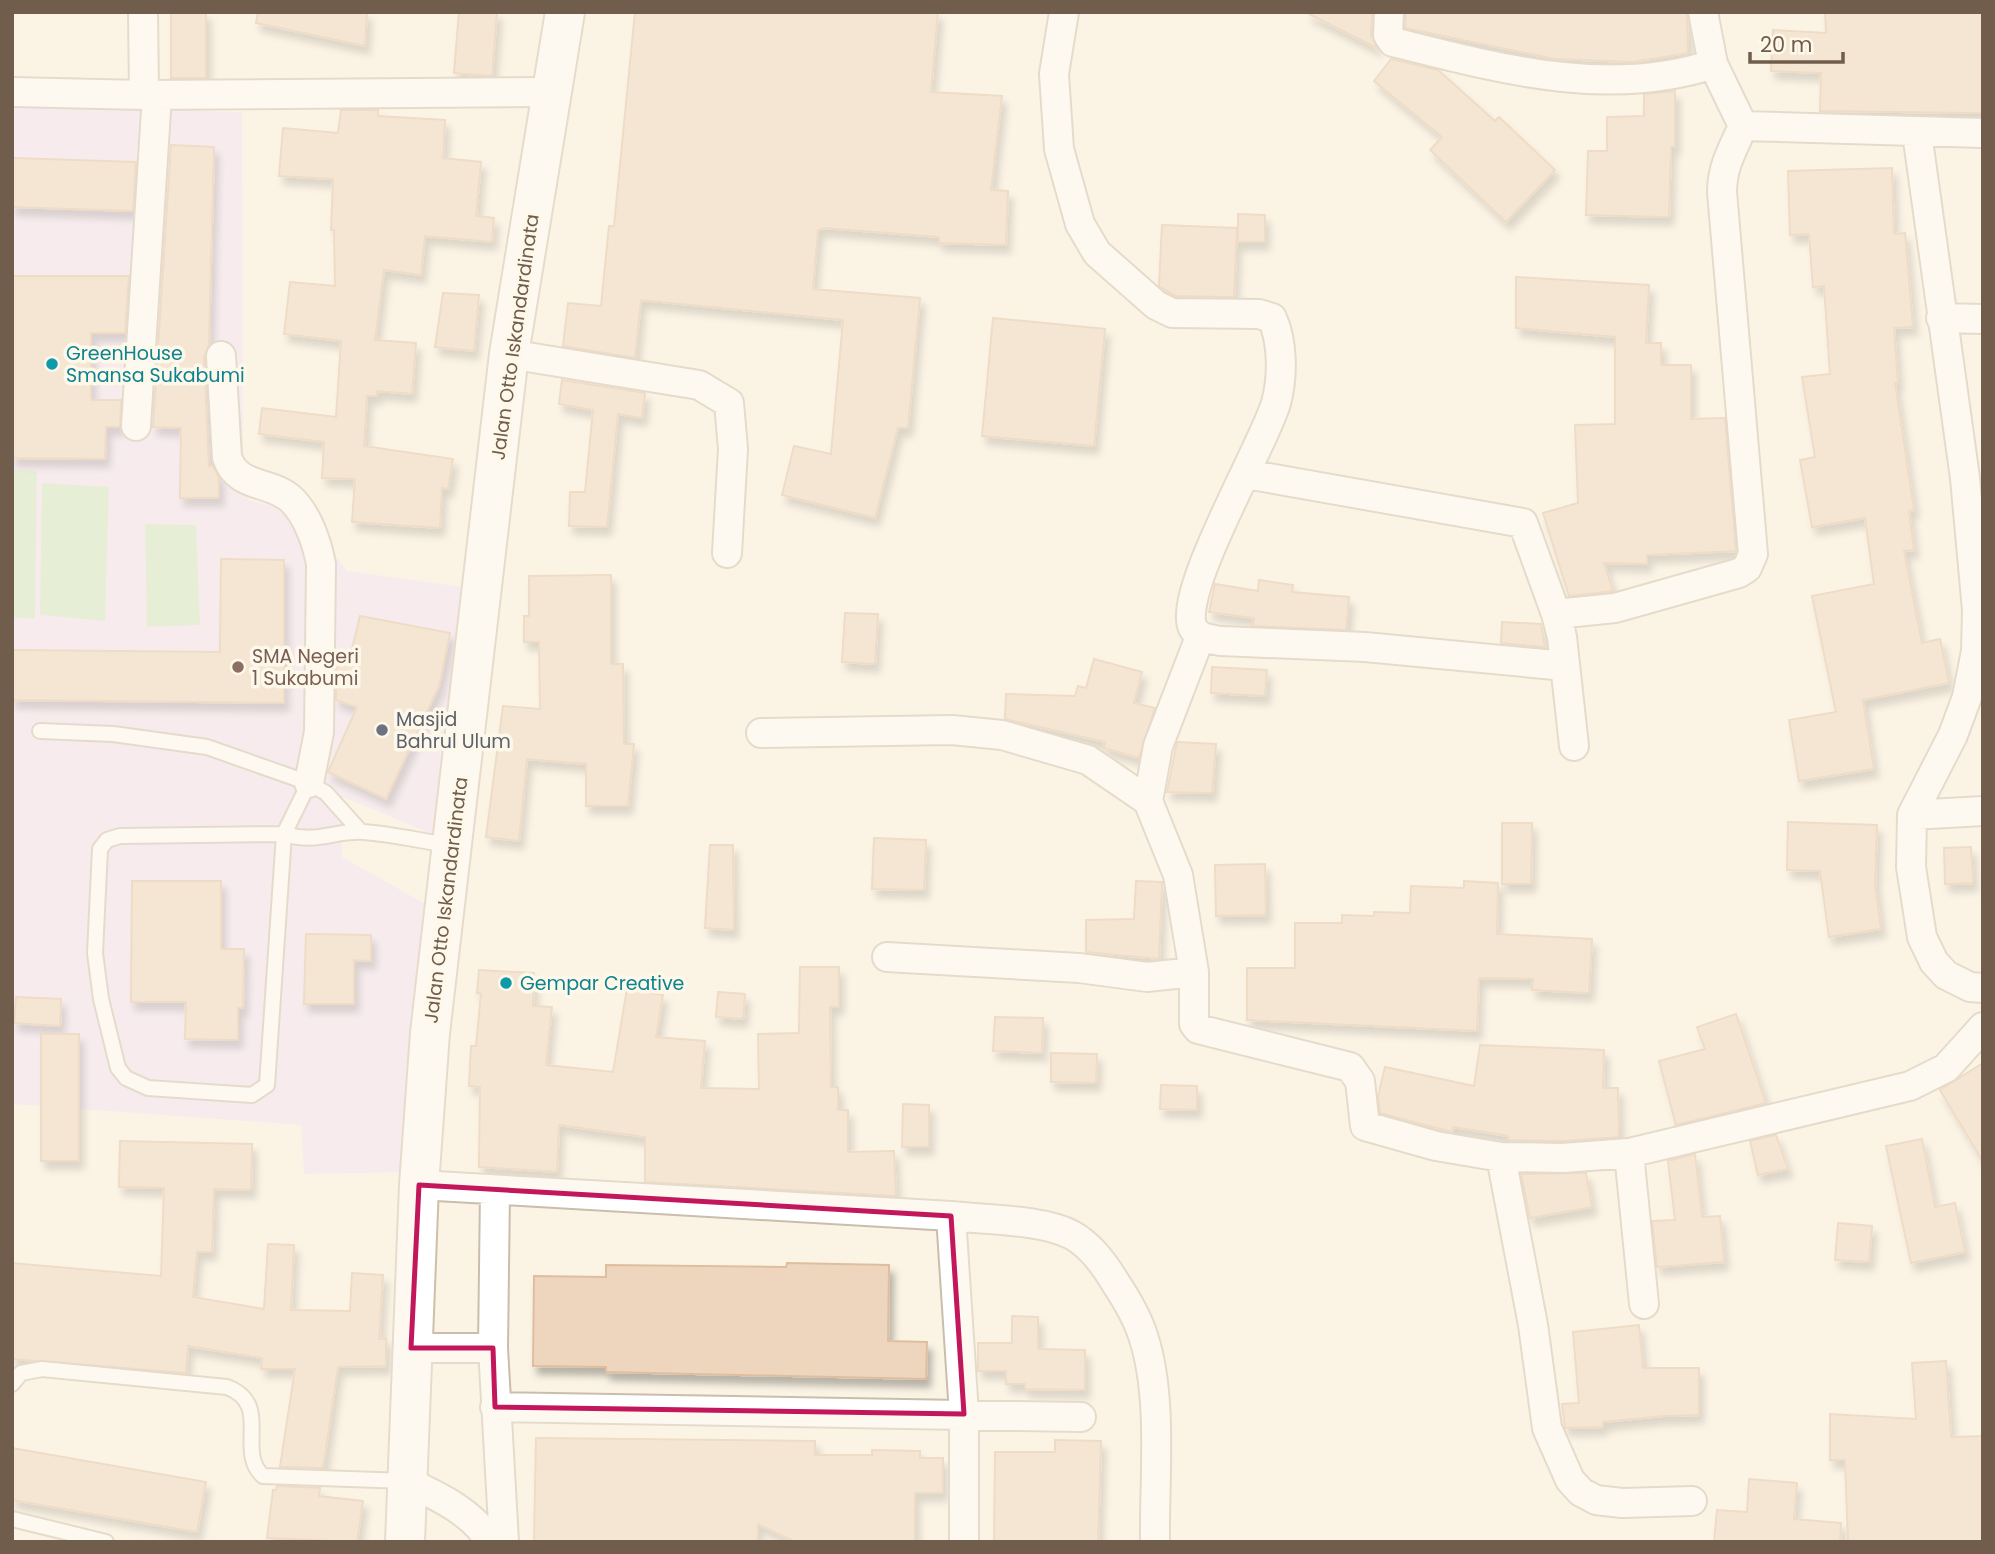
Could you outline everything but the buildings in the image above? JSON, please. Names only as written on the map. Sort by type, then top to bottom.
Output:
[{"type":"main road","name":"Jalan Otto Iskandardinata","points":[[405,1542],[419,1185],[430,1033],[509,355],[565,12]]},
{"type":"street","points":[[136,426],[150,95],[144,12]]},
{"type":"street","points":[[1064,12],[1054,74],[1059,149],[1080,224],[1097,253],[1156,305],[1172,313],[1259,314],[1272,318],[1276,328],[1281,366],[1276,403],[1245,474],[1212,539],[1193,606],[1191,625],[1200,637],[1221,641],[1452,653],[1566,666]]},
{"type":"street","points":[[1389,12],[1388,35],[1393,42],[1496,68],[1563,77],[1639,79],[1679,75],[1713,64]]},
{"type":"street","points":[[1703,12],[1713,64],[1743,126]]},
{"type":"street","points":[[12,92],[150,95],[552,92]]},
{"type":"street","points":[[1556,614],[1615,608],[1739,573],[1751,561],[1753,554],[1722,192],[1722,174],[1727,158],[1743,126]]},
{"type":"street","points":[[1743,126],[1983,133]]},
{"type":"street","points":[[1917,133],[1941,318],[1974,478],[1977,610],[1976,651],[1967,697],[1953,735],[1912,815],[1911,867],[1922,937],[1934,962],[1946,975],[1970,987],[1983,989]]},
{"type":"street","points":[[1941,318],[1983,319]]},
{"type":"street","points":[[221,355],[227,457],[231,469],[239,478],[291,500],[307,524],[319,551],[319,732],[309,783]]},
{"type":"street","points":[[509,355],[699,385],[729,402],[733,449],[727,553]]},
{"type":"street","points":[[1245,474],[1523,523],[1556,614],[1566,666],[1574,746]]},
{"type":"street","points":[[1200,637],[1158,746],[1148,801],[1178,875],[1194,972],[1194,1024],[1198,1030],[1350,1067],[1360,1081],[1363,1122],[1371,1129],[1436,1146],[1501,1157],[1563,1158],[1629,1153],[1910,1086],[1946,1068],[1983,1027]]},
{"type":"street","points":[[761,733],[953,730],[1002,735],[1048,746],[1088,760],[1148,801]]},
{"type":"street","points":[[1912,815],[1983,811]]},
{"type":"street","points":[[887,957],[1079,968],[1147,977],[1194,972]]},
{"type":"street","points":[[1629,1153],[1644,1304]]},
{"type":"street","points":[[1501,1157],[1533,1325],[1547,1428],[1570,1480],[1581,1492],[1597,1500],[1622,1503],[1692,1501]]},
{"type":"street","points":[[419,1185],[951,1216],[1049,1227],[1073,1235],[1099,1258],[1113,1277],[1140,1329],[1152,1373],[1155,1542]]},
{"type":"street","points":[[495,1191],[495,1407],[504,1542]]},
{"type":"street","points":[[951,1216],[964,1414],[964,1542]]},
{"type":"street","points":[[411,1348],[494,1348]]},
{"type":"street","points":[[495,1407],[1081,1418]]},
{"type":"street","points":[[406,1481],[443,1499],[469,1518],[490,1542]]},
{"type":"lane","points":[[40,731],[137,736],[207,747],[309,783],[326,793],[361,832]]},
{"type":"lane","points":[[309,783],[284,835],[267,1085],[252,1095],[148,1088],[135,1084],[118,1068],[97,980],[95,953],[100,849],[107,840],[120,835],[284,835],[321,839],[361,832],[452,846]]},
{"type":"lane","points":[[12,1384],[21,1373],[42,1369],[227,1387],[245,1397],[251,1409],[253,1461],[263,1476],[406,1481]]},
{"type":"lane","points":[[12,1519],[106,1542]]},
{"type":"highlighted area","points":[[419,1185],[951,1216],[964,1414],[495,1407],[493,1348],[411,1348]]},
{"type":"shaded area","name":"SMA Negeri 1 Sukabumi","points":[[12,106],[242,112],[243,473],[248,500],[304,513],[347,571],[471,588],[445,826],[432,834],[343,797],[342,857],[436,910],[411,1172],[304,1174],[301,1125],[12,1104]]},
{"type":"green space","points":[[12,470],[37,471],[35,619],[12,617]]},
{"type":"green space","points":[[42,483],[109,487],[105,621],[40,615]]},
{"type":"green space","points":[[145,524],[196,525],[200,625],[147,627]]},
{"type":"place","name":"GreenHouse Smansa Sukabumi","points":[[52,364]]},
{"type":"place","name":"SMA Negeri 1 Sukabumi","points":[[238,667]]},
{"type":"place","name":"Masjid Bahrul Ulum","points":[[382,730]]},
{"type":"place","name":"Gempar Creative","points":[[506,983]]}]
